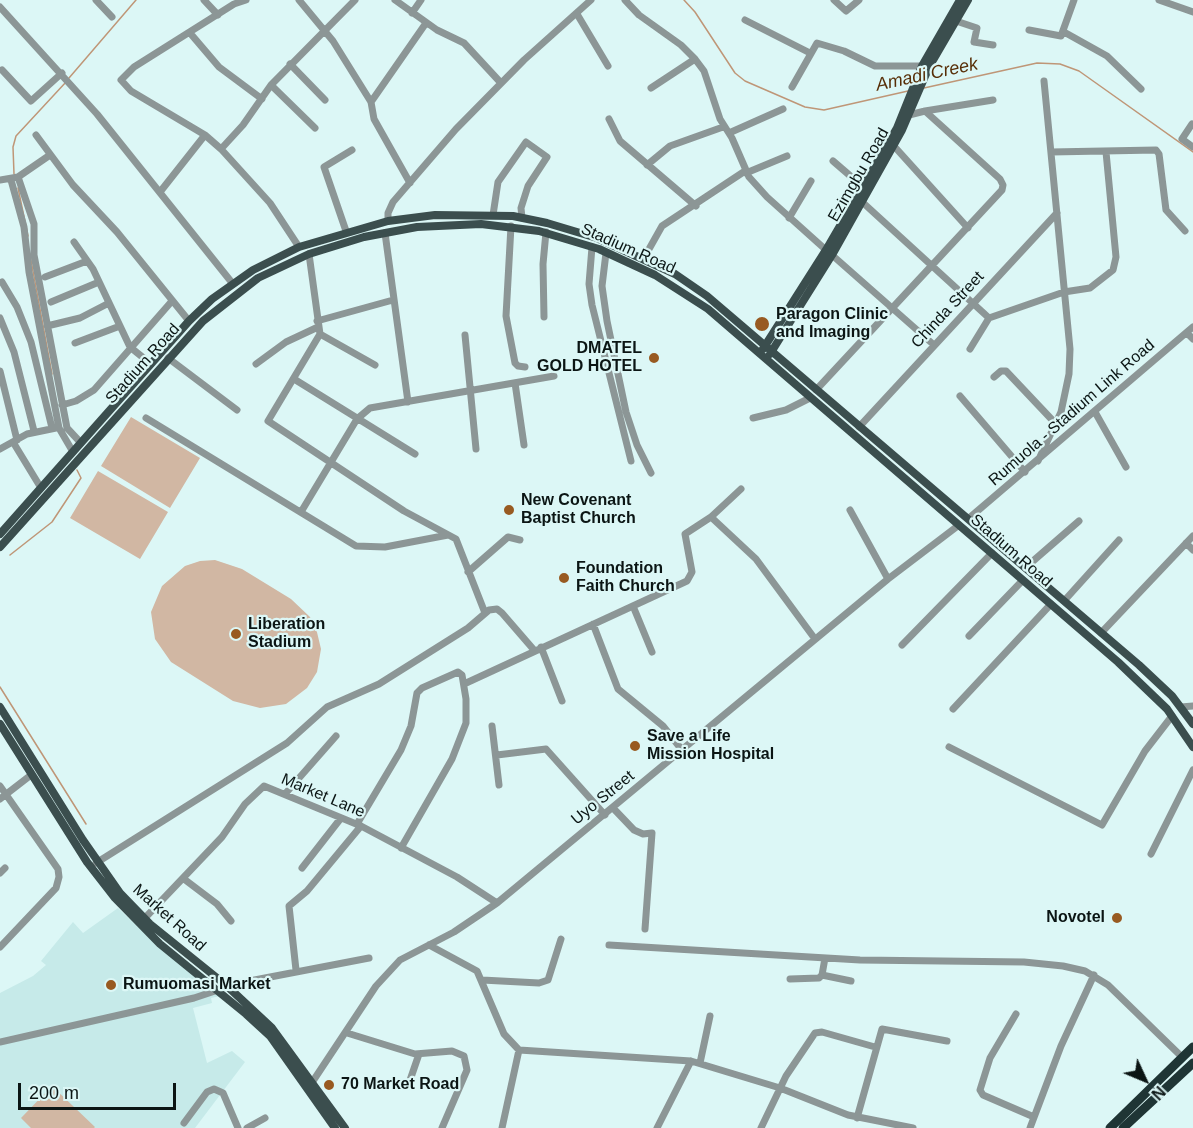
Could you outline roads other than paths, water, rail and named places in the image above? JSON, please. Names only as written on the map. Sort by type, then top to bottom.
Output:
[{"type":"highway","points":[[1110,1128],[1193,1047]]},
{"type":"highway","points":[[1123,1128],[1193,1063]]},
{"type":"main road","name":"Ezimgbu Road","points":[[762,356],[829,253],[858,199],[893,145],[909,115],[922,66],[960,0]]},
{"type":"main road","name":"Ezimgbu Road","points":[[918,82],[968,0]]},
{"type":"main road","name":"Ezimgbu Road","points":[[858,199],[862,186],[912,101]]},
{"type":"main road","name":"Stadium Road","points":[[0,534],[189,321],[232,284],[271,260],[299,247],[346,231],[388,221],[435,214],[522,218],[587,234],[644,258],[675,274],[707,296],[1157,681],[1193,724]]},
{"type":"main road","name":"Stadium Road","points":[[0,547],[168,358],[219,306],[275,269],[309,254],[385,233],[461,224],[511,226],[546,232],[592,247],[690,295],[1124,668],[1172,716],[1193,747]]},
{"type":"main road","points":[[271,260],[275,269]]},
{"type":"main road","name":"Market Road","points":[[0,707],[120,893],[144,919],[227,986],[278,1034],[345,1128]]},
{"type":"main road","name":"Market Road","points":[[0,724],[87,862],[138,923],[259,1026],[280,1049],[335,1128]]},
{"type":"street","points":[[96,0],[112,16]]},
{"type":"street","points":[[204,0],[218,15]]},
{"type":"street","points":[[246,0],[234,4],[134,67],[121,80],[130,92],[205,135],[221,149],[270,203],[299,247]]},
{"type":"street","points":[[299,0],[326,32],[371,102],[375,119],[410,183]]},
{"type":"street","points":[[221,149],[271,85],[290,64],[326,32],[355,0]]},
{"type":"street","points":[[395,0],[426,23],[464,43],[501,83]]},
{"type":"street","points":[[412,13],[421,0]]},
{"type":"street","points":[[388,221],[389,208],[501,83],[591,0]]},
{"type":"street","points":[[625,0],[639,15],[681,45],[695,59],[708,81],[723,127],[729,133],[746,172],[755,186],[934,345]]},
{"type":"street","points":[[834,0],[846,11],[859,0]]},
{"type":"street","points":[[1029,30],[1058,38],[1064,32],[1074,0]]},
{"type":"street","points":[[1159,0],[1179,3],[1193,12]]},
{"type":"street","points":[[0,7],[64,74],[232,284]]},
{"type":"street","points":[[577,14],[608,66]]},
{"type":"street","points":[[745,20],[810,53]]},
{"type":"street","points":[[956,21],[977,28],[974,42],[993,45]]},
{"type":"street","points":[[371,102],[426,23]]},
{"type":"street","points":[[1064,32],[1098,49],[1141,89]]},
{"type":"street","points":[[190,33],[219,67],[262,99]]},
{"type":"street","points":[[792,87],[815,44],[820,42],[875,66],[922,66]]},
{"type":"street","points":[[651,88],[695,59]]},
{"type":"street","points":[[290,64],[325,100]]},
{"type":"street","points":[[2,70],[31,101],[64,74]]},
{"type":"street","points":[[1038,461],[1053,432],[1066,393],[1070,349],[1044,81]]},
{"type":"street","points":[[271,85],[315,128]]},
{"type":"street","points":[[909,115],[993,100]]},
{"type":"street","points":[[729,133],[783,109]]},
{"type":"street","points":[[816,390],[1002,190],[1003,185],[925,111]]},
{"type":"street","points":[[609,119],[620,141],[696,206]]},
{"type":"street","points":[[1192,124],[1182,139],[1193,147]]},
{"type":"street","points":[[647,165],[659,153],[680,141],[723,127]]},
{"type":"street","points":[[36,135],[50,156],[117,232],[189,321]]},
{"type":"street","points":[[160,192],[205,135]]},
{"type":"street","points":[[493,215],[498,182],[526,142],[547,157],[528,186],[521,208],[522,218]]},
{"type":"street","points":[[893,145],[968,228]]},
{"type":"street","points":[[1051,152],[1154,149],[1158,152],[1166,210],[1185,231]]},
{"type":"street","points":[[346,231],[323,170],[326,165],[352,150]]},
{"type":"street","points":[[970,349],[989,318],[1064,292],[1095,286],[1115,266],[1106,152]]},
{"type":"street","points":[[0,180],[15,178],[50,156]]},
{"type":"street","points":[[644,258],[662,226],[746,172],[787,156]]},
{"type":"street","points":[[833,161],[862,186]]},
{"type":"street","points":[[15,178],[34,225],[34,255],[62,405],[69,432],[81,443]]},
{"type":"street","points":[[15,178],[55,428]]},
{"type":"street","points":[[789,218],[811,181]]},
{"type":"street","points":[[858,199],[989,318]]},
{"type":"street","name":"Chinda Street","points":[[859,427],[1057,213]]},
{"type":"street","points":[[511,226],[506,316],[515,363],[525,367]]},
{"type":"street","points":[[544,317],[543,264],[546,232]]},
{"type":"street","points":[[385,233],[408,402]]},
{"type":"street","points":[[74,242],[99,282],[130,346],[151,364]]},
{"type":"street","points":[[592,247],[589,284],[592,305],[631,460]]},
{"type":"street","points":[[606,253],[602,286],[626,412],[637,446],[651,473]]},
{"type":"street","points":[[309,254],[318,327],[294,379],[268,421],[330,464],[459,543],[485,614]]},
{"type":"street","points":[[45,277],[87,261]]},
{"type":"street","points":[[2,282],[17,307],[31,342],[55,428],[73,452]]},
{"type":"street","points":[[51,302],[99,282]]},
{"type":"street","points":[[256,364],[285,342],[318,327],[393,300]]},
{"type":"street","points":[[62,405],[76,401],[94,390],[130,346],[172,301]]},
{"type":"street","points":[[47,326],[80,318],[109,303]]},
{"type":"street","points":[[0,318],[14,352],[34,431]]},
{"type":"street","points":[[75,343],[120,326]]},
{"type":"street","points":[[318,327],[375,365]]},
{"type":"street","points":[[1190,330],[1193,339]]},
{"type":"street","name":"Rumuola - Stadium Link Road","points":[[968,519],[1190,330]]},
{"type":"street","points":[[465,335],[468,392],[476,449]]},
{"type":"street","points":[[168,358],[237,410]]},
{"type":"street","points":[[0,371],[15,441],[41,488]]},
{"type":"street","points":[[994,377],[1001,371],[1006,371],[1056,424]]},
{"type":"street","points":[[301,512],[357,419],[370,408],[554,376]]},
{"type":"street","points":[[294,379],[415,454]]},
{"type":"street","points":[[515,383],[524,445]]},
{"type":"street","points":[[960,396],[1025,472]]},
{"type":"street","points":[[753,418],[786,410],[810,398]]},
{"type":"street","points":[[1095,412],[1126,467]]},
{"type":"street","points":[[146,418],[347,542],[364,548],[385,547],[448,535]]},
{"type":"street","points":[[0,449],[34,431],[55,428]]},
{"type":"street","points":[[1053,432],[1053,439],[1058,444]]},
{"type":"street","points":[[464,684],[691,578],[692,572],[685,534],[711,517],[741,489]]},
{"type":"street","points":[[850,510],[888,579]]},
{"type":"street","points":[[711,517],[756,559],[815,639]]},
{"type":"street","points":[[1025,568],[1079,521]]},
{"type":"street","name":"Uyo Street","points":[[313,1082],[388,971],[412,952],[454,932],[497,903],[888,579],[959,525]]},
{"type":"street","points":[[1101,633],[1193,536]]},
{"type":"street","points":[[468,572],[508,537],[520,540]]},
{"type":"street","points":[[1064,602],[1119,540]]},
{"type":"street","points":[[1186,543],[1193,550]]},
{"type":"street","points":[[903,645],[992,554]]},
{"type":"street","points":[[969,636],[1023,580]]},
{"type":"street","points":[[953,709],[1051,604]]},
{"type":"street","points":[[633,606],[652,652]]},
{"type":"street","points":[[87,862],[99,863],[287,743],[327,707],[379,684],[468,628],[493,608],[497,609],[538,649],[562,701]]},
{"type":"street","points":[[593,624],[618,688],[663,726],[682,750]]},
{"type":"street","points":[[296,970],[289,906],[307,891],[359,825],[401,750],[411,726],[419,690],[456,672],[462,675],[467,712],[462,736],[452,759],[401,848]]},
{"type":"street","points":[[1181,707],[1193,706]]},
{"type":"street","points":[[950,747],[1102,825],[1145,751],[1172,716]]},
{"type":"street","points":[[492,726],[499,785]]},
{"type":"street","points":[[285,794],[336,736]]},
{"type":"street","points":[[497,755],[543,748],[605,815]]},
{"type":"street","points":[[1150,854],[1193,770]]},
{"type":"street","points":[[3,796],[31,775]]},
{"type":"street","points":[[0,786],[3,796],[57,869],[59,877],[56,888],[0,947]]},
{"type":"street","name":"Market Lane","points":[[144,919],[222,837],[260,787],[264,786],[359,825],[457,877],[497,903]]},
{"type":"street","points":[[614,808],[634,830],[643,834],[652,833],[645,929]]},
{"type":"street","points":[[302,868],[341,818]]},
{"type":"street","points":[[184,879],[217,904],[231,921]]},
{"type":"street","points":[[482,980],[540,983],[548,980],[561,939]]},
{"type":"street","points":[[429,945],[477,971],[504,1034],[519,1050],[690,1061],[780,1088],[857,1118],[912,1128]]},
{"type":"street","points":[[609,945],[825,958],[1024,962],[1063,966],[1094,975],[1108,985],[1182,1057]]},
{"type":"street","points":[[0,1041],[296,970],[369,958]]},
{"type":"street","points":[[822,975],[825,958]]},
{"type":"street","points":[[790,979],[811,980],[822,975],[851,981]]},
{"type":"street","points":[[1030,1128],[1061,1046],[1094,975]]},
{"type":"street","points":[[1016,1014],[990,1058],[980,1090],[983,1095],[1034,1117]]},
{"type":"street","points":[[700,1063],[710,1016]]},
{"type":"street","points":[[857,1118],[875,1047],[882,1029],[887,1028],[947,1041]]},
{"type":"street","points":[[761,1128],[780,1088],[808,1042],[818,1031],[875,1047]]},
{"type":"street","points":[[348,1033],[419,1054],[458,1052],[466,1060],[463,1081],[442,1128]]},
{"type":"street","points":[[502,1128],[519,1050]]},
{"type":"street","points":[[408,1086],[419,1054]]},
{"type":"street","points":[[657,1128],[690,1061]]},
{"type":"street","points":[[184,1123],[207,1092],[214,1089],[223,1094],[238,1128]]},
{"type":"street","points":[[247,1128],[265,1118]]},
{"type":"waterway","points":[[69,78],[136,0]]},
{"type":"waterway","name":"Amadi Creek","points":[[684,0],[695,12],[735,73],[745,81],[805,107],[824,110],[908,91]]},
{"type":"waterway","name":"Amadi Creek","points":[[924,88],[1037,63],[1060,64],[1079,71],[1193,152]]},
{"type":"waterway","points":[[14,174],[13,147],[16,136],[66,82]]},
{"type":"waterway","points":[[18,188],[28,236]]},
{"type":"waterway","points":[[30,255],[52,374]]},
{"type":"waterway","points":[[10,555],[52,522],[81,478],[77,470]]},
{"type":"waterway","points":[[0,687],[86,824]]},
{"type":"place","name":"Paragon Clinic and Imaging","points":[[762,324]]},
{"type":"place","name":"DMATEL GOLD HOTEL","points":[[654,358]]},
{"type":"place","name":"New Covenant Baptist Church","points":[[509,510]]},
{"type":"place","name":"Foundation Faith Church","points":[[564,578]]},
{"type":"place","name":"Liberation Stadium","points":[[236,634]]},
{"type":"place","name":"Save a Life Mission Hospital","points":[[635,746]]},
{"type":"place","name":"Novotel","points":[[1117,918]]},
{"type":"place","name":"Rumuomasi Market","points":[[111,985]]},
{"type":"place","name":"70 Market Road","points":[[329,1085]]}]
